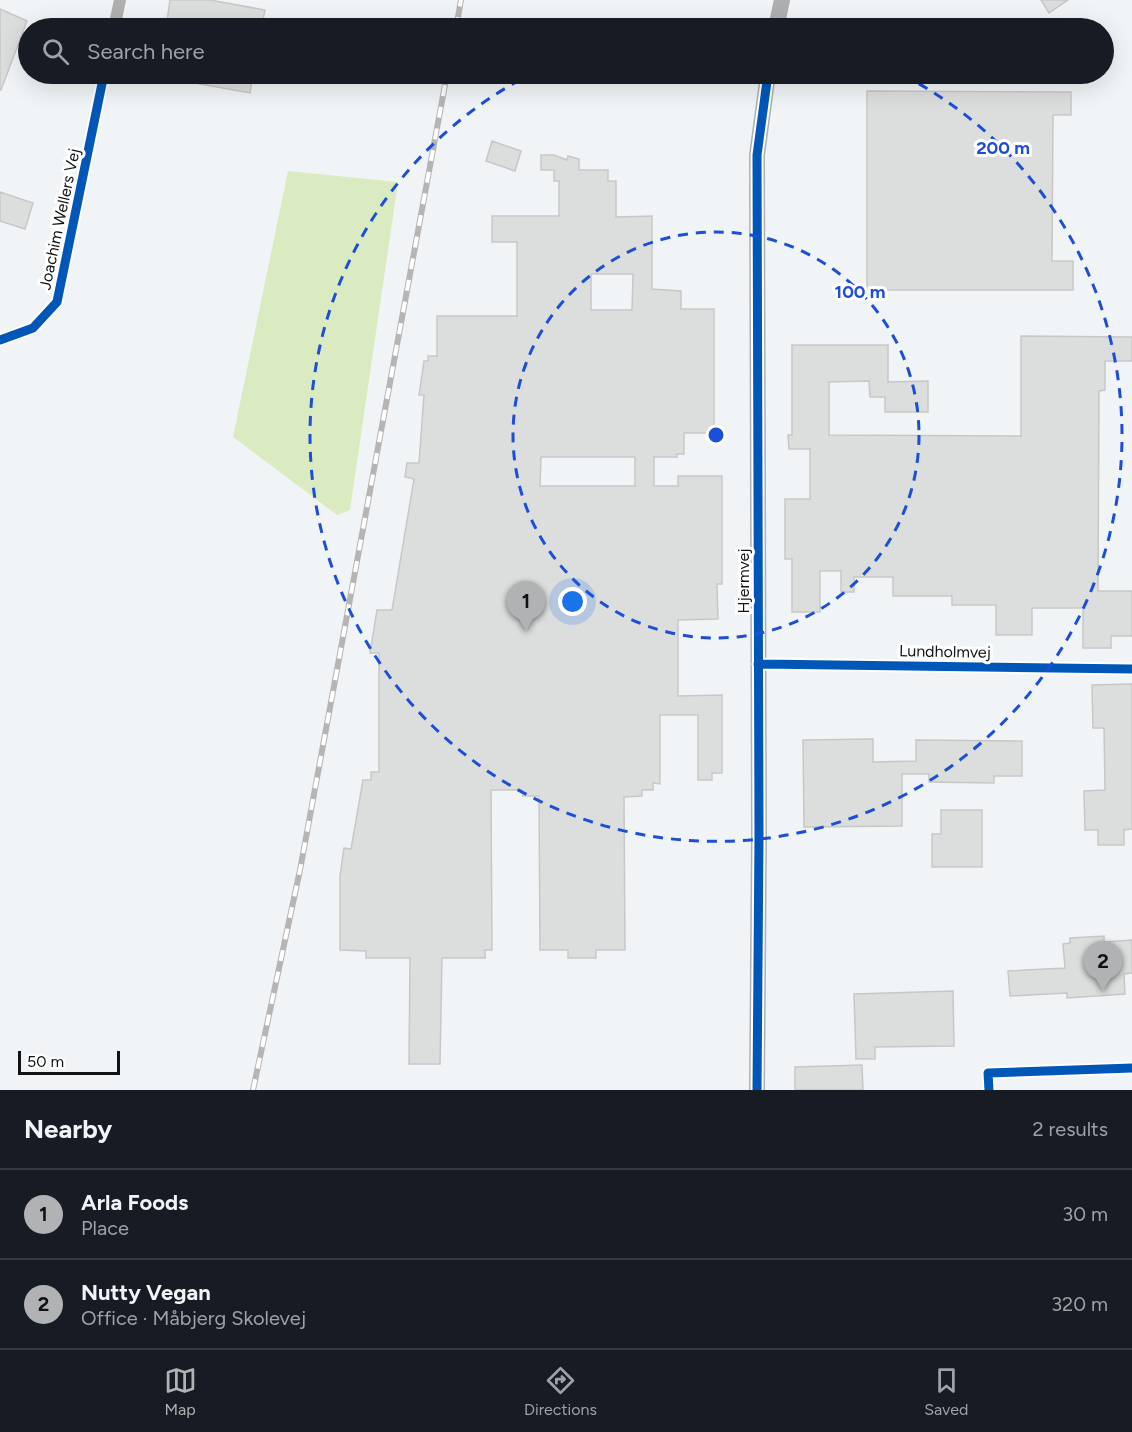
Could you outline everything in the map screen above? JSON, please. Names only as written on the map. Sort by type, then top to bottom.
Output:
[{"type":"street","points":[[116,18],[120,0]]},
{"type":"street","points":[[778,18],[782,0]]},
{"type":"street","name":"Joachim Wellers Vej","points":[[0,340],[33,328],[57,302],[102,84]]},
{"type":"street","name":"Hjermvej","points":[[757,1090],[759,849],[757,155],[767,84]]},
{"type":"street","name":"Lundholmvej","points":[[758,664],[1132,669]]},
{"type":"street","points":[[989,1090],[988,1073],[1132,1068]]},
{"type":"green space","points":[[288,171],[398,182],[350,510],[337,515],[233,437]]},
{"type":"building","points":[[170,0],[210,0],[265,10],[263,18],[167,18]]},
{"type":"building","points":[[1041,0],[1068,0],[1049,13]]},
{"type":"building","points":[[0,9],[20,18],[18,18],[18,45],[0,90]]},
{"type":"building","points":[[200,84],[251,84],[250,93]]},
{"type":"building","points":[[867,91],[1071,92],[1071,115],[1053,115],[1052,261],[1073,261],[1073,290],[867,290]]},
{"type":"building","points":[[492,141],[521,151],[515,171],[486,161]]},
{"type":"building","points":[[541,155],[554,155],[567,160],[568,156],[579,159],[579,170],[608,170],[608,181],[616,181],[616,217],[652,216],[652,289],[681,291],[681,309],[714,309],[714,433],[684,433],[684,454],[677,454],[677,457],[654,457],[654,486],[678,486],[678,476],[722,476],[722,584],[717,584],[718,619],[678,620],[678,696],[722,695],[722,773],[712,773],[712,780],[698,780],[698,715],[660,715],[660,784],[653,783],[653,790],[642,790],[642,796],[624,797],[625,950],[596,950],[596,958],[568,958],[568,950],[540,950],[539,796],[523,796],[522,790],[491,790],[492,950],[485,950],[485,958],[442,958],[440,1064],[409,1064],[410,958],[366,958],[366,951],[340,950],[340,876],[344,848],[351,849],[363,780],[371,780],[371,772],[379,772],[379,653],[370,653],[377,610],[392,610],[414,479],[405,477],[407,463],[419,463],[424,395],[419,395],[424,361],[428,361],[428,356],[437,356],[437,316],[517,316],[517,242],[492,242],[492,216],[559,216],[559,181],[554,181],[554,170],[541,170]],"holes":[[[591,274],[633,274],[632,310],[591,310]],[[541,457],[635,457],[635,486],[540,486]]]},
{"type":"building","points":[[0,192],[33,203],[25,229],[0,221]]},
{"type":"building","points":[[1021,336],[1132,337],[1132,361],[1105,361],[1105,390],[1099,391],[1098,591],[1132,591],[1132,636],[1111,636],[1111,648],[1083,648],[1083,608],[1032,608],[1032,635],[996,635],[996,605],[952,605],[952,596],[893,596],[893,577],[854,577],[854,592],[841,592],[841,571],[820,571],[820,612],[792,612],[792,559],[785,559],[785,499],[810,499],[810,449],[789,449],[788,435],[792,435],[792,345],[888,345],[888,382],[928,381],[928,412],[885,412],[885,397],[870,397],[869,381],[829,382],[829,435],[1021,436]]},
{"type":"building","points":[[1132,684],[1132,829],[1124,830],[1124,845],[1098,845],[1098,830],[1085,830],[1084,791],[1105,790],[1104,728],[1093,728],[1092,685]]},
{"type":"building","points":[[873,739],[873,762],[916,761],[916,740],[1022,741],[1022,776],[994,776],[994,783],[929,782],[929,774],[902,774],[902,826],[804,827],[803,740]]},
{"type":"building","points":[[941,810],[982,810],[982,867],[932,867],[932,834],[941,834]]},
{"type":"building","points":[[1104,936],[1104,942],[1132,940],[1132,973],[1124,974],[1125,994],[1067,998],[1067,993],[1010,996],[1008,971],[1065,968],[1063,944],[1070,943],[1070,938]]},
{"type":"building","points":[[953,991],[954,1046],[875,1047],[875,1059],[856,1059],[854,994]]},
{"type":"building","points":[[862,1065],[863,1090],[795,1090],[795,1067]]},
{"type":"railway","points":[[458,18],[461,0]]},
{"type":"railway","points":[[253,1090],[300,870],[445,84]]},
{"type":"cycle path","points":[[0,340],[33,328],[57,302],[102,84]]},
{"type":"cycle path","points":[[757,1090],[759,837],[757,155],[767,84]]},
{"type":"cycle path","points":[[758,664],[1132,669]]},
{"type":"cycle path","points":[[989,1090],[988,1073],[1132,1068]]},
{"type":"place","name":"Arla Foods","points":[[526,631]]},
{"type":"place","name":"Nutty Vegan","points":[[1103,991]]}]
